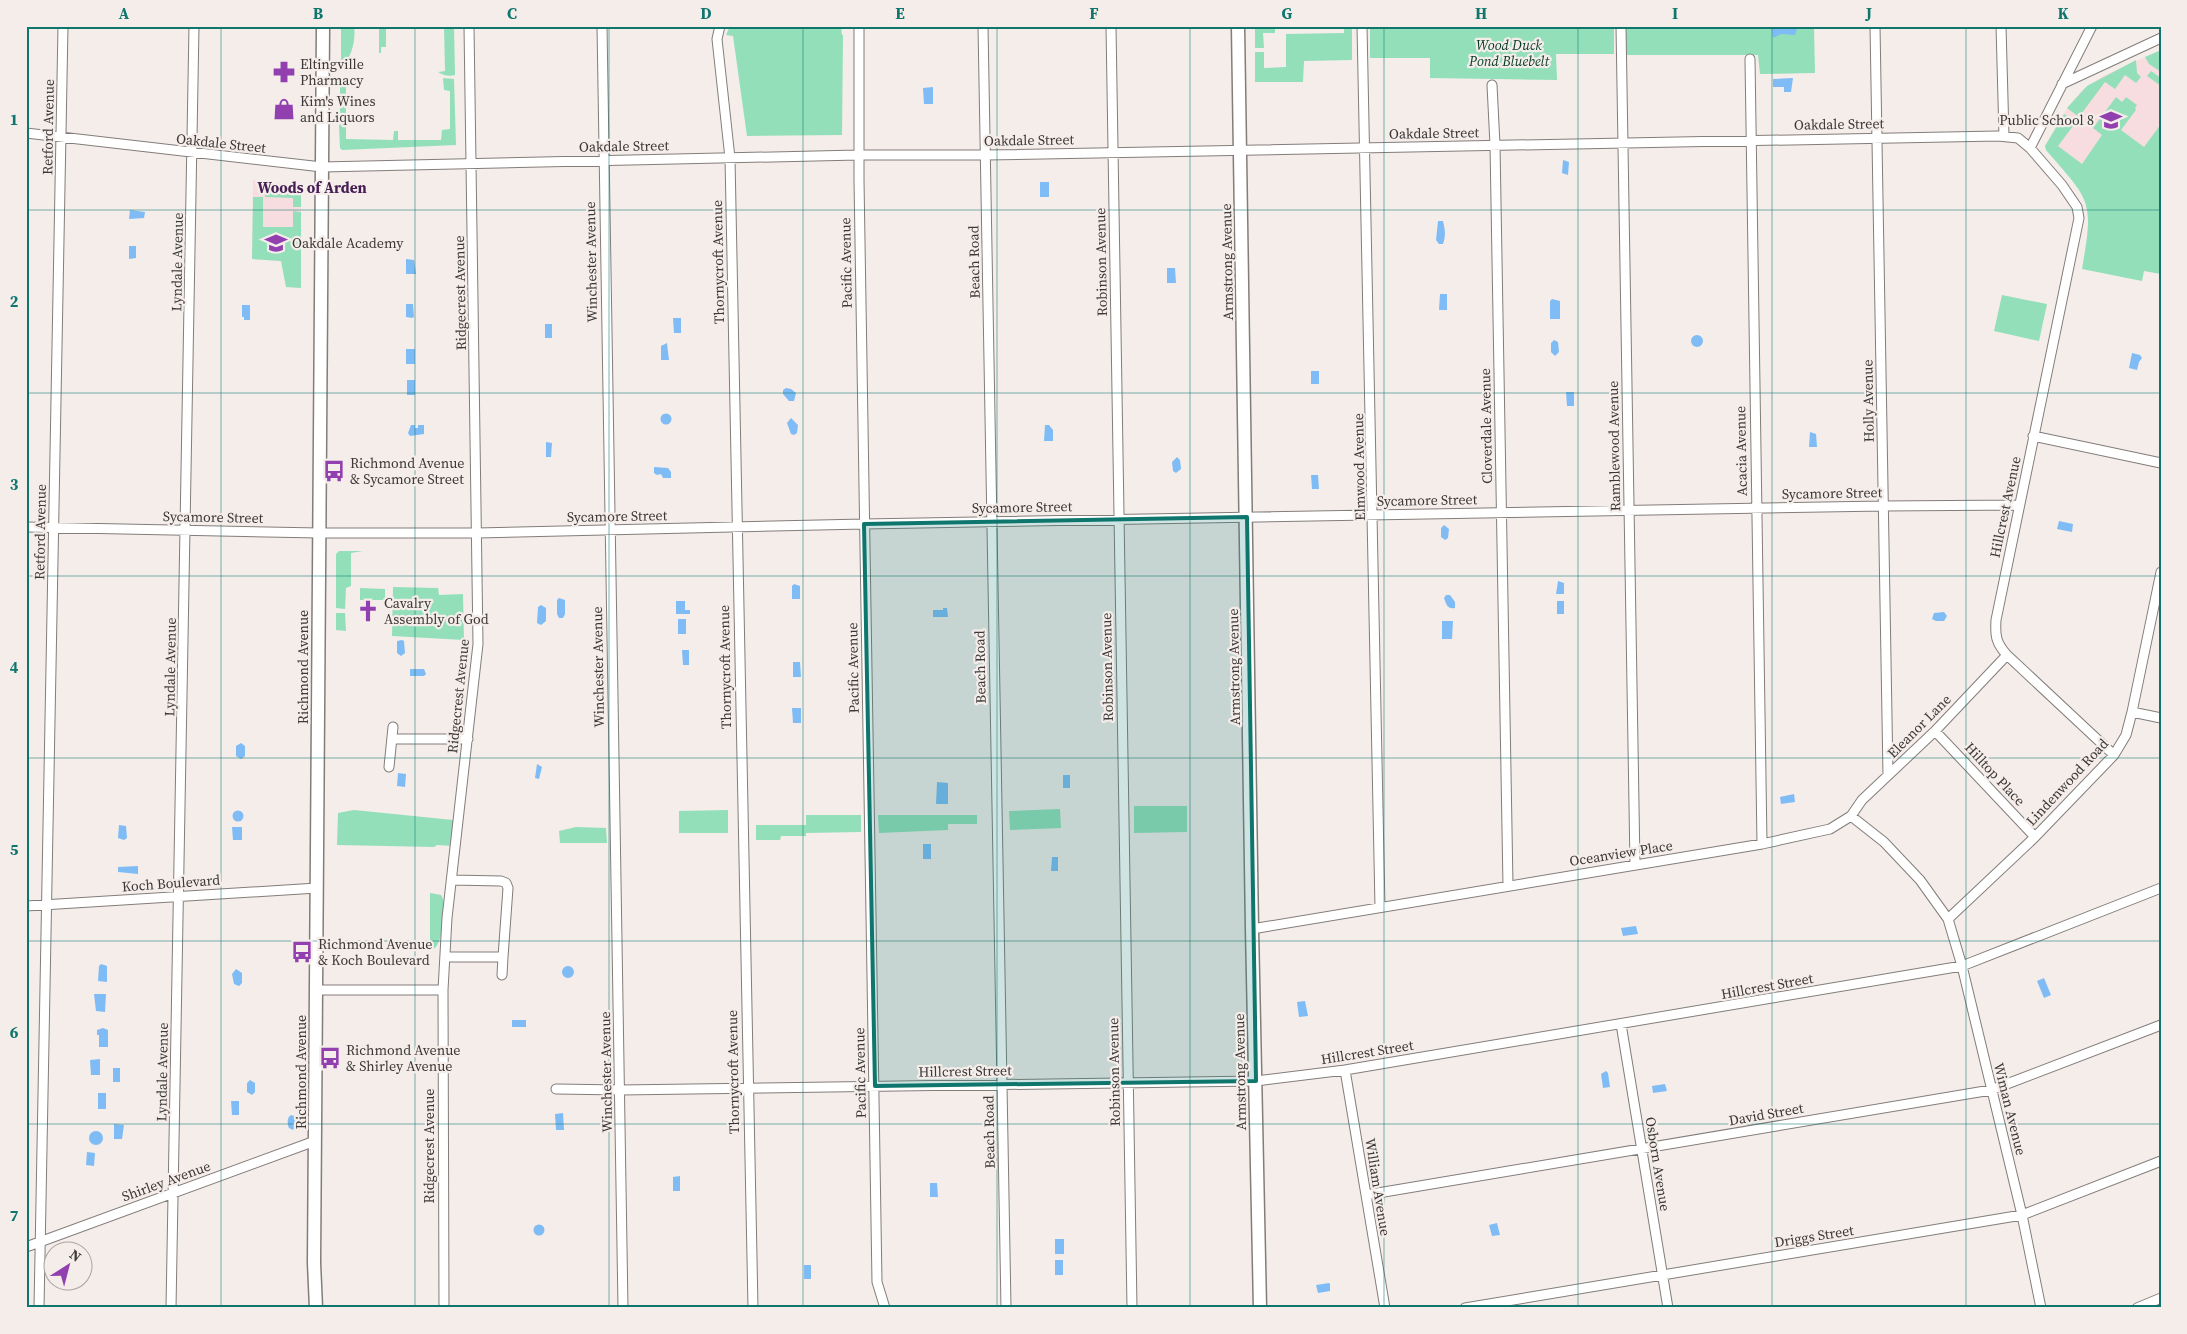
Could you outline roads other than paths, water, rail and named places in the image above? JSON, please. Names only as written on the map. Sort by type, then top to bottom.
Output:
[{"type":"main road","name":"Richmond Avenue","points":[[316,1308],[314,1263],[323,26]]},
{"type":"main road","name":"Armstrong Avenue","points":[[1238,26],[1260,1308]]},
{"type":"street","name":"Retford Avenue","points":[[39,1308],[63,26]]},
{"type":"street","name":"Lyndale Avenue","points":[[171,1308],[194,26]]},
{"type":"street","name":"Ridgecrest Avenue","points":[[444,1308],[444,957],[478,644],[469,26]]},
{"type":"street","name":"Winchester Avenue","points":[[602,26],[623,1308]]},
{"type":"street","name":"Thornycroft Avenue","points":[[720,26],[717,39],[730,158],[747,1088],[753,1308]]},
{"type":"street","name":"Pacific Avenue","points":[[859,26],[858,155],[877,1282],[885,1308]]},
{"type":"street","name":"Beach Road","points":[[983,26],[1006,1308]]},
{"type":"street","name":"Robinson Avenue","points":[[1111,26],[1132,1308]]},
{"type":"street","name":"Elmwood Avenue","points":[[1362,26],[1374,515],[1380,907]]},
{"type":"street","name":"Ramblewood Avenue","points":[[1621,26],[1635,865]]},
{"type":"street","name":"Holly Avenue","points":[[1876,26],[1888,775]]},
{"type":"street","points":[[2002,26],[2004,136]]},
{"type":"street","points":[[2030,148],[2092,26]]},
{"type":"street","points":[[2062,84],[2161,38]]},
{"type":"street","name":"Acacia Avenue","points":[[1750,59],[1762,844]]},
{"type":"street","name":"Cloverdale Avenue","points":[[1492,84],[1496,145],[1508,886]]},
{"type":"street","name":"Oakdale Street","points":[[26,133],[193,154],[322,167],[858,155],[986,155],[1240,148],[1366,148],[1750,139],[2004,136],[2018,138],[2030,148]]},
{"type":"street","name":"Hillcrest Avenue","points":[[2030,148],[2062,185],[2077,207],[2079,218],[2019,505],[1996,620],[1995,637],[1999,646],[2007,655],[2114,755]]},
{"type":"street","points":[[2034,436],[2161,463]]},
{"type":"street","name":"Sycamore Street","points":[[26,528],[319,533],[477,533],[992,521],[2019,505]]},
{"type":"street","name":"Lindenwood Road","points":[[1948,918],[2035,837],[2114,755],[2126,735],[2132,712],[2161,572]]},
{"type":"street","name":"Eleanor Lane","points":[[1850,816],[1862,800],[1935,731],[2007,655]]},
{"type":"street","points":[[2132,712],[2161,718]]},
{"type":"street","points":[[389,767],[393,726]]},
{"type":"street","name":"Hilltop Place","points":[[1935,731],[2035,837]]},
{"type":"street","points":[[392,739],[468,739]]},
{"type":"street","points":[[1850,816],[1884,842],[1920,880],[1948,918]]},
{"type":"street","name":"Oceanview Place","points":[[1252,929],[1762,844],[1830,829],[1850,816]]},
{"type":"street","points":[[452,880],[501,881],[506,883],[508,888],[502,975]]},
{"type":"street","name":"Koch Boulevard","points":[[26,906],[317,888]]},
{"type":"street","name":"Hillcrest Street","points":[[556,1089],[620,1090],[1256,1081],[1345,1070],[1962,966],[2161,888]]},
{"type":"street","name":"Wiman Avenue","points":[[1948,918],[1962,966],[2022,1215],[2041,1308]]},
{"type":"street","points":[[444,957],[503,957]]},
{"type":"street","points":[[317,990],[443,990]]},
{"type":"street","name":"Osborn Avenue","points":[[1621,1024],[1668,1308]]},
{"type":"street","name":"David Street","points":[[1366,1194],[1991,1090],[2161,1025]]},
{"type":"street","name":"William Avenue","points":[[1345,1070],[1384,1308]]},
{"type":"street","name":"Shirley Avenue","points":[[26,1247],[316,1141]]},
{"type":"street","name":"Driggs Street","points":[[1464,1308],[2022,1215],[2161,1161]]},
{"type":"street","points":[[2137,1308],[2161,1298]]},
{"type":"water","points":[[1771,26],[1798,26],[1795,35],[1781,34],[1773,38]]},
{"type":"water","points":[[1793,78],[1791,92],[1784,92],[1784,87],[1773,87],[1773,79]]},
{"type":"water","points":[[933,87],[933,104],[924,104],[923,88]]},
{"type":"water","points":[[1563,160],[1569,162],[1568,175],[1562,173]]},
{"type":"water","points":[[1040,182],[1049,182],[1049,197],[1040,197]]},
{"type":"water","points":[[130,210],[145,212],[144,218],[129,219]]},
{"type":"water","points":[[1438,221],[1443,221],[1444,224],[1445,235],[1443,244],[1439,244],[1436,240]]},
{"type":"water","points":[[129,246],[136,246],[136,258],[129,259]]},
{"type":"water","points":[[406,259],[414,260],[416,274],[406,274]]},
{"type":"water","points":[[1167,268],[1175,268],[1176,283],[1167,283]]},
{"type":"water","points":[[1440,294],[1447,294],[1447,310],[1439,310]]},
{"type":"water","points":[[1552,299],[1560,301],[1560,319],[1550,319],[1550,301]]},
{"type":"water","points":[[406,304],[413,304],[414,317],[406,317]]},
{"type":"water","points":[[242,305],[250,305],[250,320],[244,320],[244,317],[242,317]]},
{"type":"water","points":[[673,318],[681,318],[681,333],[674,333]]},
{"type":"water","points":[[545,324],[552,324],[552,338],[545,338]]},
{"type":"water","points":[[1695,335],[1699,335],[1703,341],[1699,347],[1695,347],[1691,343],[1691,339]]},
{"type":"water","points":[[1554,340],[1558,342],[1559,352],[1555,356],[1551,352],[1551,343]]},
{"type":"water","points":[[667,343],[669,360],[661,360],[661,346]]},
{"type":"water","points":[[406,349],[415,349],[415,364],[406,364]]},
{"type":"water","points":[[2132,353],[2140,355],[2142,358],[2137,370],[2129,368]]},
{"type":"water","points":[[1311,371],[1319,371],[1319,384],[1311,384]]},
{"type":"water","points":[[407,380],[415,380],[415,395],[407,395]]},
{"type":"water","points":[[786,388],[796,393],[794,401],[789,401],[783,394],[783,390]]},
{"type":"water","points":[[1566,392],[1574,392],[1574,406],[1567,406]]},
{"type":"water","points":[[664,414],[668,414],[671,419],[670,423],[664,424],[661,421],[661,417]]},
{"type":"water","points":[[791,418],[798,425],[797,433],[794,435],[791,434],[787,423]]},
{"type":"water","points":[[411,425],[415,425],[415,428],[418,428],[418,425],[424,425],[424,434],[410,436],[408,433]]},
{"type":"water","points":[[1045,425],[1049,425],[1053,430],[1053,441],[1044,441]]},
{"type":"water","points":[[1810,432],[1816,434],[1817,447],[1809,447]]},
{"type":"water","points":[[546,442],[552,443],[551,457],[546,457]]},
{"type":"water","points":[[1177,457],[1180,460],[1181,469],[1176,473],[1173,471],[1172,462]]},
{"type":"water","points":[[654,467],[668,468],[671,472],[671,478],[663,478],[661,474],[657,475],[654,473]]},
{"type":"water","points":[[1311,475],[1318,475],[1319,489],[1312,489]]},
{"type":"water","points":[[2059,521],[2073,524],[2072,532],[2057,529]]},
{"type":"water","points":[[1444,525],[1449,529],[1448,538],[1445,540],[1441,537],[1441,528]]},
{"type":"water","points":[[1558,581],[1564,583],[1564,594],[1556,594]]},
{"type":"water","points":[[794,584],[800,586],[800,599],[792,599],[792,586]]},
{"type":"water","points":[[1446,595],[1450,595],[1455,602],[1455,608],[1447,606],[1444,598]]},
{"type":"water","points":[[559,598],[565,600],[565,614],[563,618],[559,618],[557,614],[557,600]]},
{"type":"water","points":[[676,601],[685,601],[685,610],[690,610],[690,614],[676,614]]},
{"type":"water","points":[[1557,601],[1564,601],[1564,614],[1557,614]]},
{"type":"water","points":[[541,605],[546,608],[546,621],[541,625],[537,623],[538,607]]},
{"type":"water","points":[[943,608],[947,608],[948,617],[933,617],[933,610],[943,610]]},
{"type":"water","points":[[1944,612],[1947,616],[1944,621],[1932,619],[1934,613]]},
{"type":"water","points":[[678,619],[686,619],[686,634],[678,634]]},
{"type":"water","points":[[1442,621],[1453,621],[1452,639],[1442,639]]},
{"type":"water","points":[[397,641],[404,641],[405,653],[401,656],[397,653]]},
{"type":"water","points":[[682,650],[689,650],[689,665],[683,665]]},
{"type":"water","points":[[793,662],[800,662],[801,677],[793,677]]},
{"type":"water","points":[[410,669],[424,669],[426,674],[424,676],[410,676]]},
{"type":"water","points":[[792,708],[801,708],[801,723],[793,723]]},
{"type":"water","points":[[241,743],[245,746],[245,756],[241,759],[236,756],[236,746]]},
{"type":"water","points":[[537,764],[542,767],[539,779],[535,778]]},
{"type":"water","points":[[398,773],[406,774],[405,787],[397,786]]},
{"type":"water","points":[[1063,775],[1070,775],[1070,788],[1063,788]]},
{"type":"water","points":[[937,782],[948,783],[948,804],[936,804]]},
{"type":"water","points":[[1794,794],[1795,802],[1781,804],[1780,797]]},
{"type":"water","points":[[238,810],[244,816],[238,822],[232,816]]},
{"type":"water","points":[[119,825],[126,826],[127,838],[124,840],[118,838]]},
{"type":"water","points":[[232,827],[242,827],[242,840],[233,840]]},
{"type":"water","points":[[923,844],[931,844],[931,859],[923,859]]},
{"type":"water","points":[[1052,857],[1058,857],[1058,871],[1051,871]]},
{"type":"water","points":[[138,866],[138,874],[118,872],[118,867]]},
{"type":"water","points":[[1636,926],[1638,934],[1623,936],[1621,928]]},
{"type":"water","points":[[101,964],[107,966],[107,982],[98,981],[99,966]]},
{"type":"water","points":[[566,966],[570,966],[574,972],[570,978],[566,978],[562,974],[562,970]]},
{"type":"water","points":[[236,969],[242,973],[242,983],[239,986],[234,984],[232,974]]},
{"type":"water","points":[[2044,978],[2051,995],[2044,998],[2037,981]]},
{"type":"water","points":[[94,994],[106,994],[105,1012],[96,1011]]},
{"type":"water","points":[[1305,1001],[1308,1016],[1299,1017],[1297,1002]]},
{"type":"water","points":[[512,1020],[526,1020],[526,1027],[512,1027]]},
{"type":"water","points":[[103,1028],[108,1030],[108,1047],[99,1047],[97,1030]]},
{"type":"water","points":[[100,1059],[100,1075],[91,1075],[90,1060]]},
{"type":"water","points":[[113,1068],[120,1068],[120,1082],[113,1082]]},
{"type":"water","points":[[1606,1071],[1610,1087],[1603,1088],[1601,1074]]},
{"type":"water","points":[[250,1080],[255,1083],[255,1092],[252,1095],[247,1092],[247,1083]]},
{"type":"water","points":[[1665,1084],[1667,1091],[1653,1093],[1652,1086]]},
{"type":"water","points":[[98,1093],[106,1093],[106,1109],[98,1109]]},
{"type":"water","points":[[231,1101],[239,1101],[239,1115],[232,1115]]},
{"type":"water","points":[[563,1113],[564,1130],[556,1130],[555,1114]]},
{"type":"water","points":[[291,1115],[296,1117],[296,1126],[293,1130],[288,1125],[288,1119]]},
{"type":"water","points":[[114,1124],[124,1125],[122,1139],[114,1139]]},
{"type":"water","points":[[96,1131],[101,1133],[103,1138],[101,1143],[96,1145],[91,1143],[89,1138],[91,1133]]},
{"type":"water","points":[[87,1152],[95,1153],[94,1166],[86,1165]]},
{"type":"water","points":[[680,1176],[680,1191],[673,1191],[673,1177]]},
{"type":"water","points":[[930,1183],[937,1183],[938,1197],[930,1197]]},
{"type":"water","points":[[1497,1223],[1500,1235],[1492,1236],[1489,1225]]},
{"type":"water","points":[[539,1224],[545,1230],[539,1236],[533,1230]]},
{"type":"water","points":[[1055,1239],[1064,1239],[1064,1254],[1055,1254]]},
{"type":"water","points":[[1055,1260],[1063,1260],[1063,1275],[1055,1275]]},
{"type":"water","points":[[804,1265],[811,1265],[811,1279],[804,1279]]},
{"type":"water","points":[[1329,1283],[1330,1291],[1318,1293],[1316,1285]]},
{"type":"place","name":"Eltingville Pharmacy","points":[[284,72]]},
{"type":"place","name":"Kim's Wines and Liquors","points":[[284,109]]},
{"type":"place","name":"Public School 8","points":[[2111,120]]},
{"type":"place","name":"Oakdale Academy","points":[[276,243]]},
{"type":"place","name":"Richmond Avenue & Sycamore Street","points":[[334,471]]},
{"type":"place","name":"Cavalry Assembly of God","points":[[368,611]]},
{"type":"place","name":"Richmond Avenue & Koch Boulevard","points":[[302,952]]},
{"type":"place","name":"Richmond Avenue & Shirley Avenue","points":[[330,1058]]},
{"type":"district","name":"Woods of Arden","points":[[312,187]]},
{"type":"park label","name":"Wood Duck Pond Bluebelt","points":[[1509,54]]}]
